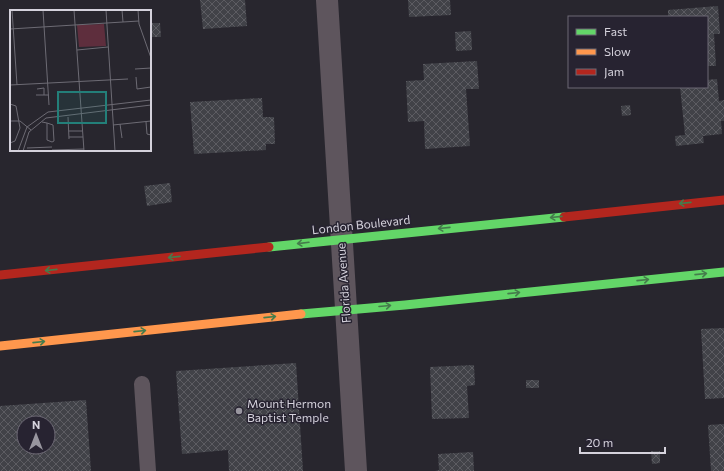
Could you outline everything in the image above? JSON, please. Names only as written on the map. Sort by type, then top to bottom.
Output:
[{"type":"main road","name":"London Boulevard","points":[[0,275],[724,200]]},
{"type":"main road","points":[[0,346],[346,309],[405,305],[724,272]]},
{"type":"street","name":"Florida Avenue","points":[[328,0],[356,471]]},
{"type":"lane","points":[[142,384],[148,471]]},
{"type":"building","points":[[200,0],[245,0],[247,26],[203,29]]},
{"type":"building","points":[[408,0],[450,0],[451,15],[409,17]]},
{"type":"building","points":[[718,6],[720,34],[714,34],[716,66],[708,66],[708,16],[668,16],[668,10]]},
{"type":"building","points":[[151,23],[160,23],[161,37],[151,37]]},
{"type":"building","points":[[471,31],[472,50],[456,51],[455,32]]},
{"type":"building","points":[[477,61],[479,89],[466,89],[470,146],[425,149],[424,121],[408,122],[406,81],[424,80],[423,64]]},
{"type":"building","points":[[717,79],[719,101],[724,100],[724,121],[721,121],[722,134],[703,136],[704,143],[676,146],[675,136],[685,135],[680,88],[708,88],[708,80]]},
{"type":"building","points":[[262,98],[263,117],[274,117],[275,144],[266,144],[266,150],[194,154],[190,102]]},
{"type":"building","points":[[630,105],[631,115],[622,116],[621,106]]},
{"type":"building","points":[[170,183],[172,202],[147,206],[144,186]]},
{"type":"building","points":[[724,328],[724,398],[705,399],[701,329]]},
{"type":"building","name":"Mount Hermon Baptist Temple","points":[[296,363],[303,471],[229,471],[228,450],[182,454],[176,371]]},
{"type":"building","points":[[474,365],[475,385],[467,386],[469,418],[432,419],[430,367]]},
{"type":"building","points":[[526,380],[539,380],[539,388],[526,388]]},
{"type":"building","points":[[86,400],[91,471],[0,471],[0,406]]},
{"type":"building","points":[[724,424],[724,471],[711,471],[708,425]]},
{"type":"building","points":[[651,451],[660,451],[660,463],[652,464]]},
{"type":"building","points":[[473,452],[474,471],[435,471],[439,470],[438,454]]},
{"type":"traffic: fast","points":[[269,247],[564,217]]},
{"type":"traffic: fast","points":[[301,314],[405,305],[724,272]]},
{"type":"traffic: slow","points":[[0,346],[301,314]]},
{"type":"traffic: jam","points":[[564,217],[724,200]]},
{"type":"traffic: jam","points":[[0,275],[269,247]]},
{"type":"place","name":"Mount Hermon Baptist Temple","points":[[239,411]]}]
